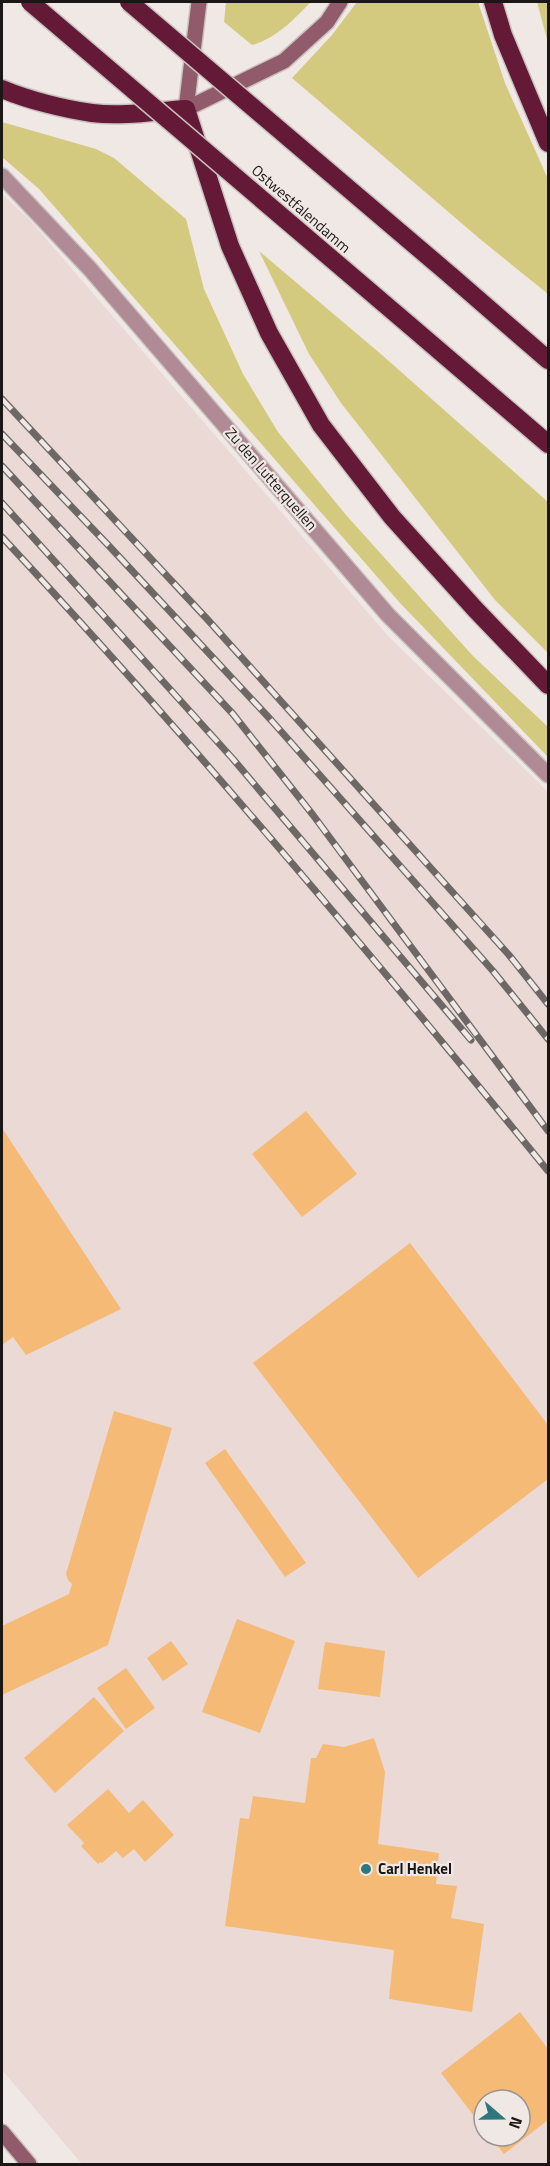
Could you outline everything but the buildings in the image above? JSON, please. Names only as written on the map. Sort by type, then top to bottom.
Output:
[{"type":"highway","name":"Ostwestfalendamm","points":[[30,2],[549,444]]},
{"type":"highway","points":[[129,2],[549,360]]},
{"type":"highway","points":[[493,2],[503,34],[549,143]]},
{"type":"highway","points":[[2,89],[19,96],[94,113],[186,109],[230,246],[269,333],[321,425],[392,517],[475,609],[549,685]]},
{"type":"main road","points":[[186,109],[199,2]]},
{"type":"main road","points":[[186,109],[284,61],[327,22],[340,2]]},
{"type":"main road","points":[[2,2132],[30,2164]]},
{"type":"lane","name":"Zu den Lutterquellen","points":[[2,176],[90,269],[388,615],[549,776]]},
{"type":"shaded area","points":[[226,2],[311,2],[277,33],[252,45],[224,22]]},
{"type":"shaded area","points":[[357,2],[478,2],[505,83],[548,179],[548,294],[480,239],[292,78],[332,35]]},
{"type":"shaded area","points":[[537,2],[548,2],[548,43]]},
{"type":"shaded area","points":[[2,122],[96,149],[114,158],[186,219],[204,289],[243,374],[278,432],[346,515],[473,656],[548,727],[548,757],[400,603],[39,189],[2,157]]},
{"type":"shaded area","points":[[2,194],[29,219],[388,636],[548,792],[548,2164],[82,2164],[2,2070]]},
{"type":"shaded area","points":[[259,251],[382,355],[548,502],[548,653],[495,600],[341,403],[309,354]]},
{"type":"railway","points":[[2,399],[208,620],[509,955],[548,1004]]},
{"type":"railway","points":[[2,434],[271,720],[493,971],[548,1039]]},
{"type":"railway","points":[[2,466],[233,714],[313,815],[548,1131]]},
{"type":"railway","points":[[2,503],[233,759],[471,1040]]},
{"type":"railway","points":[[2,537],[212,770],[548,1171]]},
{"type":"place","name":"Carl Henkel","points":[[366,1869]]}]
